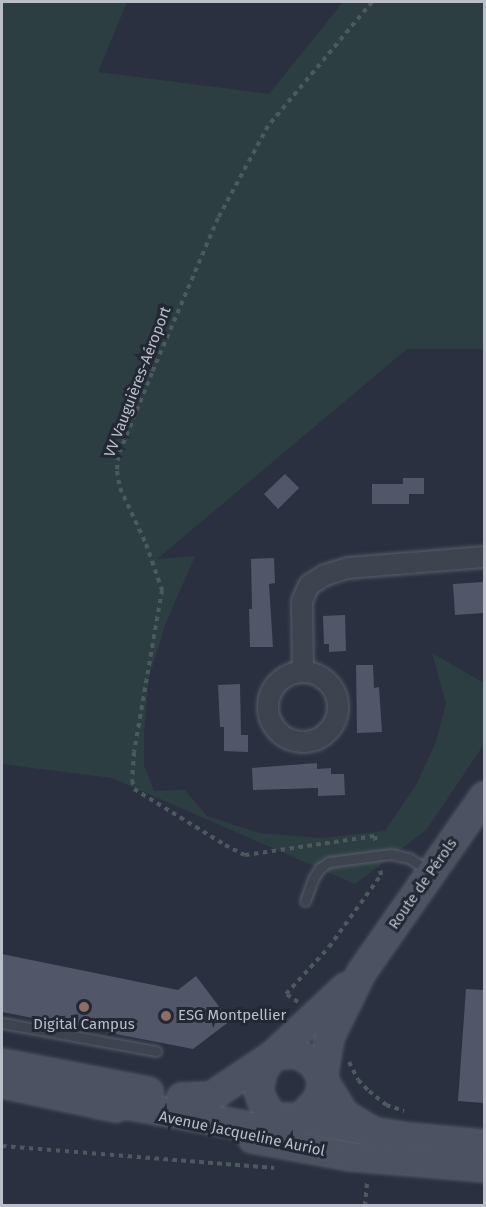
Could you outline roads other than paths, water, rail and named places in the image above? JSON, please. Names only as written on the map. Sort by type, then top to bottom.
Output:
[{"type":"street","points":[[303,671],[302,601],[309,585],[325,575],[348,568],[484,557]]},
{"type":"street","name":"Route de Pérols","points":[[322,1081],[329,1037],[361,972],[484,796]]},
{"type":"street","name":"Route de Pérols","points":[[272,1055],[361,972]]},
{"type":"street","points":[[181,1098],[211,1096],[272,1055],[288,1052],[305,1056],[317,1069],[322,1081],[344,1114],[375,1131]]},
{"type":"street","points":[[272,1055],[259,1080],[261,1098],[284,1124],[315,1151]]},
{"type":"street","name":"Avenue Jacqueline Auriol","points":[[2,1063],[181,1098],[284,1124],[375,1131],[484,1144]]},
{"type":"street","points":[[99,1104],[119,1103],[250,1126],[284,1124],[316,1103],[322,1081]]},
{"type":"street","name":"Avenue Jacqueline Auriol","points":[[2,1083],[315,1151],[484,1167]]},
{"type":"lane","points":[[305,901],[320,868],[329,862],[377,855],[400,855],[431,873]]},
{"type":"lane","points":[[2,1023],[156,1052]]},
{"type":"lane","points":[[440,1140],[455,1131],[484,1134]]},
{"type":"place","name":"Digital Campus","points":[[84,1007]]},
{"type":"place","name":"ESG Montpellier","points":[[166,1016]]}]
